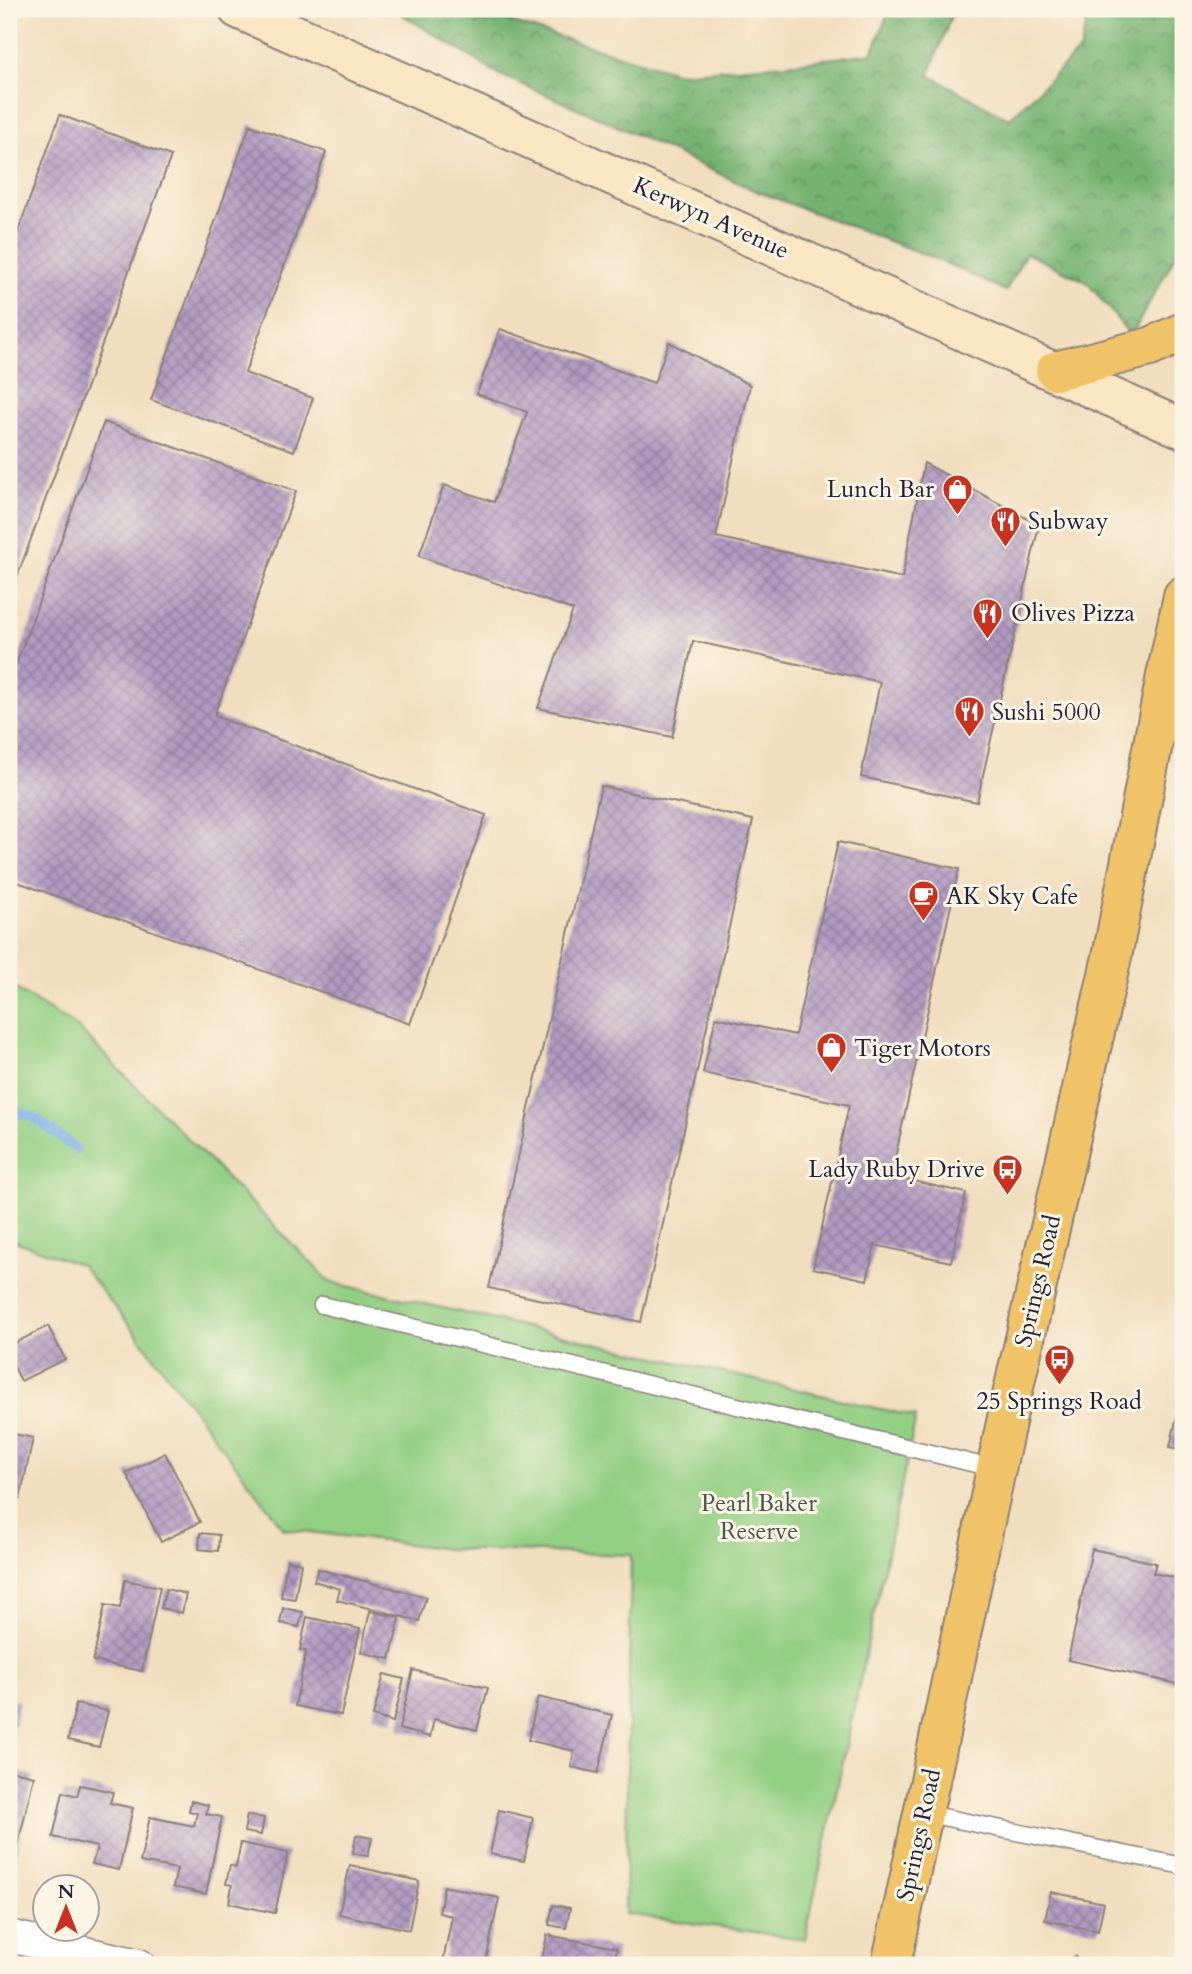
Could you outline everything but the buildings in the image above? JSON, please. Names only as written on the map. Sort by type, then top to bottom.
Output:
[{"type":"main road","name":"Kerwyn Avenue","points":[[237,9],[1183,429]]},
{"type":"main road","points":[[1055,371],[1150,347],[1183,332]]},
{"type":"main road","name":"Springs Road","points":[[891,1965],[1008,1413],[1112,957],[1183,596]]},
{"type":"street","points":[[9,1936],[139,1965]]},
{"type":"lane","points":[[321,1305],[998,1470]]},
{"type":"lane","points":[[923,1813],[1183,1866]]},
{"type":"green space","points":[[400,9],[467,9],[679,73],[796,63],[872,53],[890,9],[954,9],[929,75],[1009,119],[1080,50],[1090,9],[1183,9],[1183,23],[1173,31],[1183,57],[1183,242],[1131,336],[1087,282],[1026,253],[1006,291],[934,258],[756,191],[598,117],[500,75],[401,14]]},
{"type":"green space","name":"Pearl Baker Reserve","points":[[9,985],[77,1027],[330,1282],[916,1417],[805,1939],[625,1914],[631,1555],[449,1549],[284,1529],[81,1265],[9,1239]]},
{"type":"waterway","points":[[9,1109],[33,1117],[76,1149]]},
{"type":"place","name":"Lunch Bar","points":[[957,516]]},
{"type":"place","name":"Subway","points":[[1005,548]]},
{"type":"place","name":"Olives Pizza","points":[[988,640]]},
{"type":"place","name":"Sushi 5000","points":[[969,739]]},
{"type":"place","name":"AK Sky Cafe","points":[[923,923]]},
{"type":"place","name":"Tiger Motors","points":[[831,1075]]},
{"type":"place","name":"Lady Ruby Drive","points":[[1008,1196]]},
{"type":"place","name":"25 Springs Road","points":[[1059,1386]]}]
